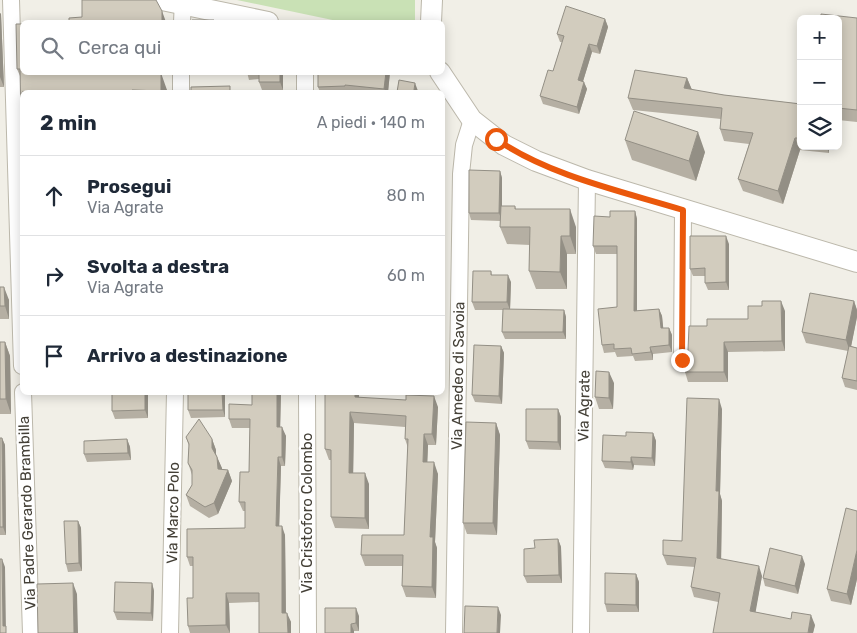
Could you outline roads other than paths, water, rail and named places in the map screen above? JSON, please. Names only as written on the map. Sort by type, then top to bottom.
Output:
[{"type":"street","points":[[11,0],[20,299]]},
{"type":"street","points":[[162,0],[183,9],[255,20]]},
{"type":"street","points":[[432,0],[432,20]]},
{"type":"street","points":[[181,75],[181,90]]},
{"type":"street","points":[[305,75],[305,90]]},
{"type":"street","points":[[442,75],[472,120],[487,133],[514,150],[551,168],[857,262]]},
{"type":"street","name":"Via Amedeo di Savoia","points":[[454,633],[460,174],[464,145],[472,120]]},
{"type":"street","name":"Via Agrate","points":[[581,633],[587,180]]},
{"type":"street","points":[[682,360],[683,210]]},
{"type":"street","name":"Via Padre Gerardo Brambilla","points":[[23,395],[31,633]]},
{"type":"street","name":"Via Marco Polo","points":[[170,633],[175,395]]},
{"type":"street","name":"Via Cristoforo Colombo","points":[[306,395],[308,633]]}]
